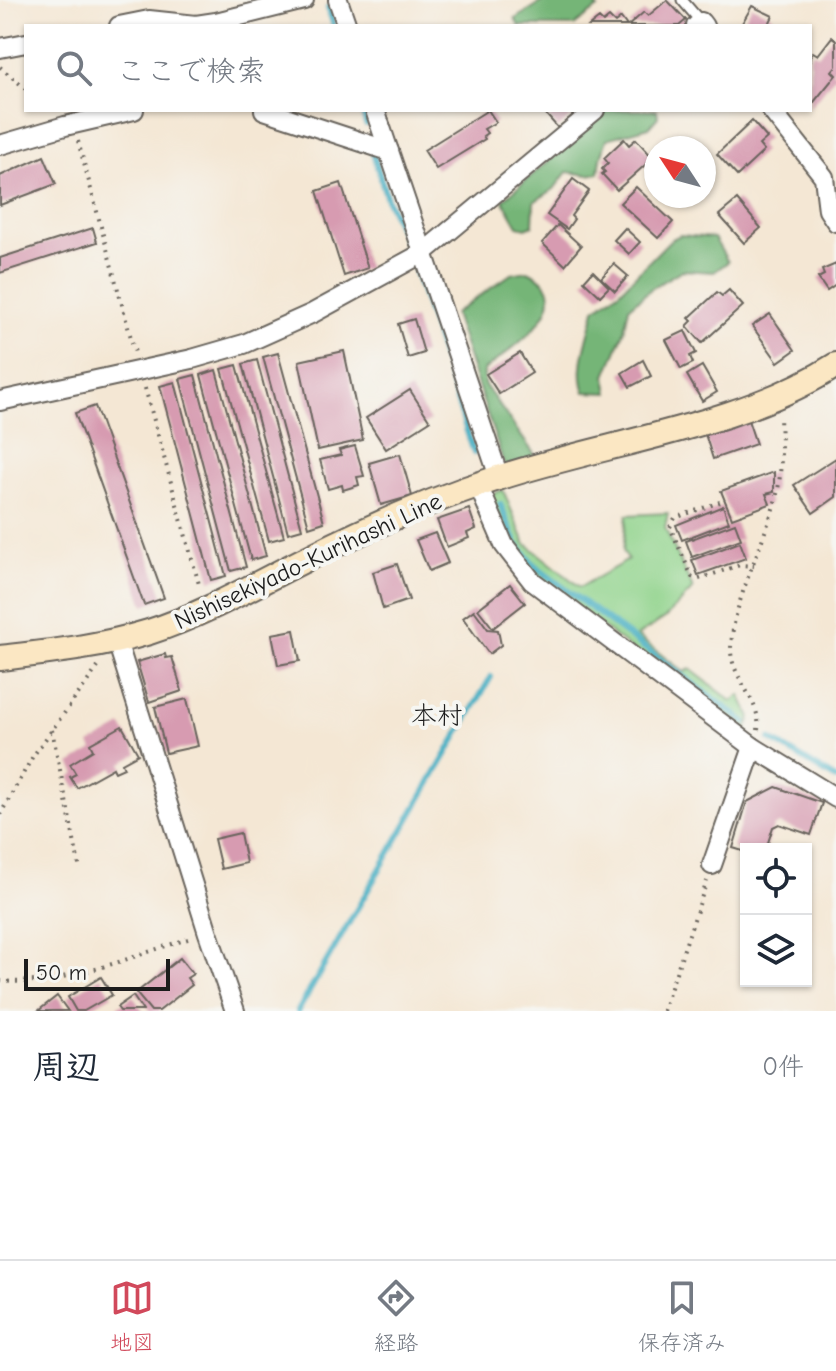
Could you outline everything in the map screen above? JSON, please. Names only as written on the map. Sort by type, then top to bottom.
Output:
[{"type":"main road","name":"Nishisekiyado-Kurihashi Line","points":[[0,658],[117,641],[206,610],[350,537],[489,481],[728,414],[780,396],[836,365]]},
{"type":"street","points":[[216,24],[304,0]]},
{"type":"street","points":[[338,0],[346,24]]},
{"type":"street","points":[[129,24],[149,20],[187,24]]},
{"type":"street","points":[[0,48],[24,43]]},
{"type":"street","points":[[0,145],[125,112]]},
{"type":"street","points":[[270,112],[389,151]]},
{"type":"street","points":[[376,112],[423,253],[489,481],[504,545],[532,581],[753,747],[836,798]]},
{"type":"street","points":[[0,401],[192,359],[244,344],[313,313],[423,253],[593,112]]},
{"type":"street","points":[[773,112],[824,177],[828,210],[836,222]]},
{"type":"street","points":[[117,641],[235,1011]]},
{"type":"street","points":[[712,865],[753,747]]},
{"type":"lane","points":[[682,0],[699,24]]},
{"type":"path","points":[[0,66],[24,87]]},
{"type":"path","points":[[753,747],[759,726],[758,716],[732,664],[731,648],[734,624],[775,502],[781,471],[780,396]]},
{"type":"path","points":[[720,502],[675,518],[671,524],[692,577],[699,579],[740,565],[754,566]]},
{"type":"path","points":[[0,815],[20,777],[117,641]]},
{"type":"path","points":[[52,730],[80,870]]},
{"type":"path","points":[[663,1011],[712,865]]},
{"type":"path","points":[[0,981],[32,982],[74,974],[208,933]]},
{"type":"green space","points":[[545,0],[592,0],[598,8],[577,24],[518,24],[515,19]]},
{"type":"green space","points":[[606,112],[657,112],[658,117],[649,127],[607,139],[599,173],[567,172],[554,189],[534,202],[533,225],[526,228],[518,226],[503,200]]},
{"type":"green space","points":[[680,235],[714,238],[728,262],[714,272],[682,270],[652,288],[629,307],[624,332],[606,376],[609,393],[585,392],[582,362],[595,309],[620,291],[670,240]]},
{"type":"green space","points":[[528,271],[544,283],[550,296],[547,310],[525,338],[484,370],[484,384],[537,458],[505,467],[454,314],[511,274]]},
{"type":"green space","points":[[503,490],[525,543],[580,587],[628,560],[623,551],[627,515],[668,513],[665,528],[693,589],[665,618],[637,636],[684,672],[690,669],[732,701],[740,695],[751,717],[745,734],[550,588],[515,553],[488,495]]},
{"type":"building","points":[[667,0],[686,20],[681,24],[630,24],[644,12],[648,16]]},
{"type":"building","points":[[752,6],[773,16],[769,24],[742,24]]},
{"type":"building","points":[[609,17],[615,23],[621,18],[626,24],[592,24],[599,18],[603,22]]},
{"type":"building","points":[[832,37],[836,40],[836,66],[832,71],[836,75],[812,105],[812,53],[818,55]]},
{"type":"building","points":[[485,112],[489,112],[496,122],[484,129],[487,133],[483,136],[485,139],[436,169],[424,150]]},
{"type":"building","points":[[544,112],[577,112],[558,128]]},
{"type":"building","points":[[752,121],[767,138],[759,145],[764,151],[737,176],[717,154]]},
{"type":"building","points":[[624,139],[629,145],[636,139],[644,148],[644,166],[617,190],[602,174],[608,163],[604,158]]},
{"type":"building","points":[[44,156],[56,184],[0,205],[0,176]]},
{"type":"building","points":[[573,179],[589,191],[571,216],[574,219],[567,229],[547,215]]},
{"type":"building","points":[[341,183],[368,268],[344,276],[317,191]]},
{"type":"building","points":[[636,187],[644,195],[644,208],[658,208],[673,222],[658,238],[620,203]]},
{"type":"building","points":[[737,200],[761,228],[744,243],[719,215]]},
{"type":"building","points":[[558,225],[581,246],[565,265],[542,243]]},
{"type":"building","points":[[93,228],[97,242],[0,273],[0,258]]},
{"type":"building","points":[[625,228],[640,242],[629,254],[614,240]]},
{"type":"building","points":[[614,264],[628,276],[615,291],[601,278]]},
{"type":"building","points":[[836,264],[836,285],[827,291],[818,278],[824,275],[822,270]]},
{"type":"building","points":[[593,271],[609,287],[600,296],[584,281]]},
{"type":"building","points":[[729,290],[743,306],[702,343],[687,326],[692,321],[689,318],[717,292],[722,296]]},
{"type":"building","points":[[770,314],[795,350],[778,362],[752,326]]},
{"type":"building","points":[[414,319],[424,353],[408,358],[398,324]]},
{"type":"building","points":[[685,331],[696,353],[690,356],[693,363],[681,369],[666,340]]},
{"type":"building","points":[[344,351],[363,440],[318,450],[299,361]]},
{"type":"building","points":[[278,353],[324,522],[309,527],[263,357]]},
{"type":"building","points":[[520,353],[532,373],[499,394],[486,374]]},
{"type":"building","points":[[257,360],[302,529],[288,533],[243,364]]},
{"type":"building","points":[[643,360],[651,376],[630,387],[622,373]]},
{"type":"building","points":[[237,365],[284,537],[269,541],[222,369]]},
{"type":"building","points":[[702,366],[717,392],[702,401],[687,375]]},
{"type":"building","points":[[216,370],[266,556],[251,560],[201,375]]},
{"type":"building","points":[[195,375],[246,567],[231,571],[180,379]]},
{"type":"building","points":[[175,382],[226,576],[211,580],[160,386]]},
{"type":"building","points":[[410,390],[430,421],[386,449],[366,418]]},
{"type":"building","points":[[95,406],[164,598],[144,605],[75,413]]},
{"type":"building","points":[[748,420],[756,444],[713,459],[705,434]]},
{"type":"building","points":[[355,446],[364,476],[357,477],[359,485],[343,490],[342,485],[328,489],[320,460],[341,455],[339,450]]},
{"type":"building","points":[[400,454],[412,496],[381,505],[369,463]]},
{"type":"building","points":[[836,458],[836,497],[813,513],[794,485]]},
{"type":"building","points":[[774,472],[774,492],[766,494],[770,504],[732,518],[721,491]]},
{"type":"building","points":[[723,506],[729,522],[682,540],[676,525]]},
{"type":"building","points":[[469,509],[476,529],[467,533],[469,538],[447,547],[437,520]]},
{"type":"building","points":[[735,523],[741,539],[692,557],[686,541]]},
{"type":"building","points":[[435,533],[448,563],[429,571],[416,540]]},
{"type":"building","points":[[740,542],[746,558],[698,575],[692,560]]},
{"type":"building","points":[[397,564],[409,600],[383,609],[373,572]]},
{"type":"building","points":[[510,584],[525,603],[493,628],[478,609]]},
{"type":"building","points":[[474,610],[488,629],[498,630],[501,645],[489,654],[463,618]]},
{"type":"building","points":[[294,630],[300,661],[278,665],[272,634]]},
{"type":"building","points":[[165,654],[166,658],[172,657],[182,691],[149,702],[137,662]]},
{"type":"building","points":[[187,699],[198,746],[166,753],[155,707]]},
{"type":"building","points":[[122,726],[138,754],[122,763],[124,768],[115,772],[113,768],[77,788],[70,777],[76,774],[70,764],[93,750],[90,744]]},
{"type":"building","points":[[776,787],[822,803],[811,835],[779,824],[773,827],[768,843],[740,843],[740,850],[733,848],[747,802]]},
{"type":"building","points":[[240,833],[246,863],[221,869],[214,839]]},
{"type":"building","points":[[180,958],[193,974],[187,978],[192,985],[159,1011],[151,1011],[136,993]]},
{"type":"building","points":[[101,977],[112,995],[84,1011],[76,1011],[68,997]]},
{"type":"building","points":[[57,996],[68,1011],[38,1011]]},
{"type":"building","points":[[133,996],[143,1011],[120,1011],[117,1007]]},
{"type":"waterway","points":[[328,8],[333,24]]},
{"type":"waterway","points":[[363,112],[366,124]]},
{"type":"waterway","points":[[373,153],[388,202],[407,245]]},
{"type":"waterway","points":[[415,271],[474,453]]},
{"type":"waterway","points":[[500,504],[516,543],[537,568],[745,722]]},
{"type":"waterway","points":[[298,1011],[491,677]]},
{"type":"waterway","points":[[770,739],[836,779]]},
{"type":"district","name":"本村","points":[[437,715]]}]
